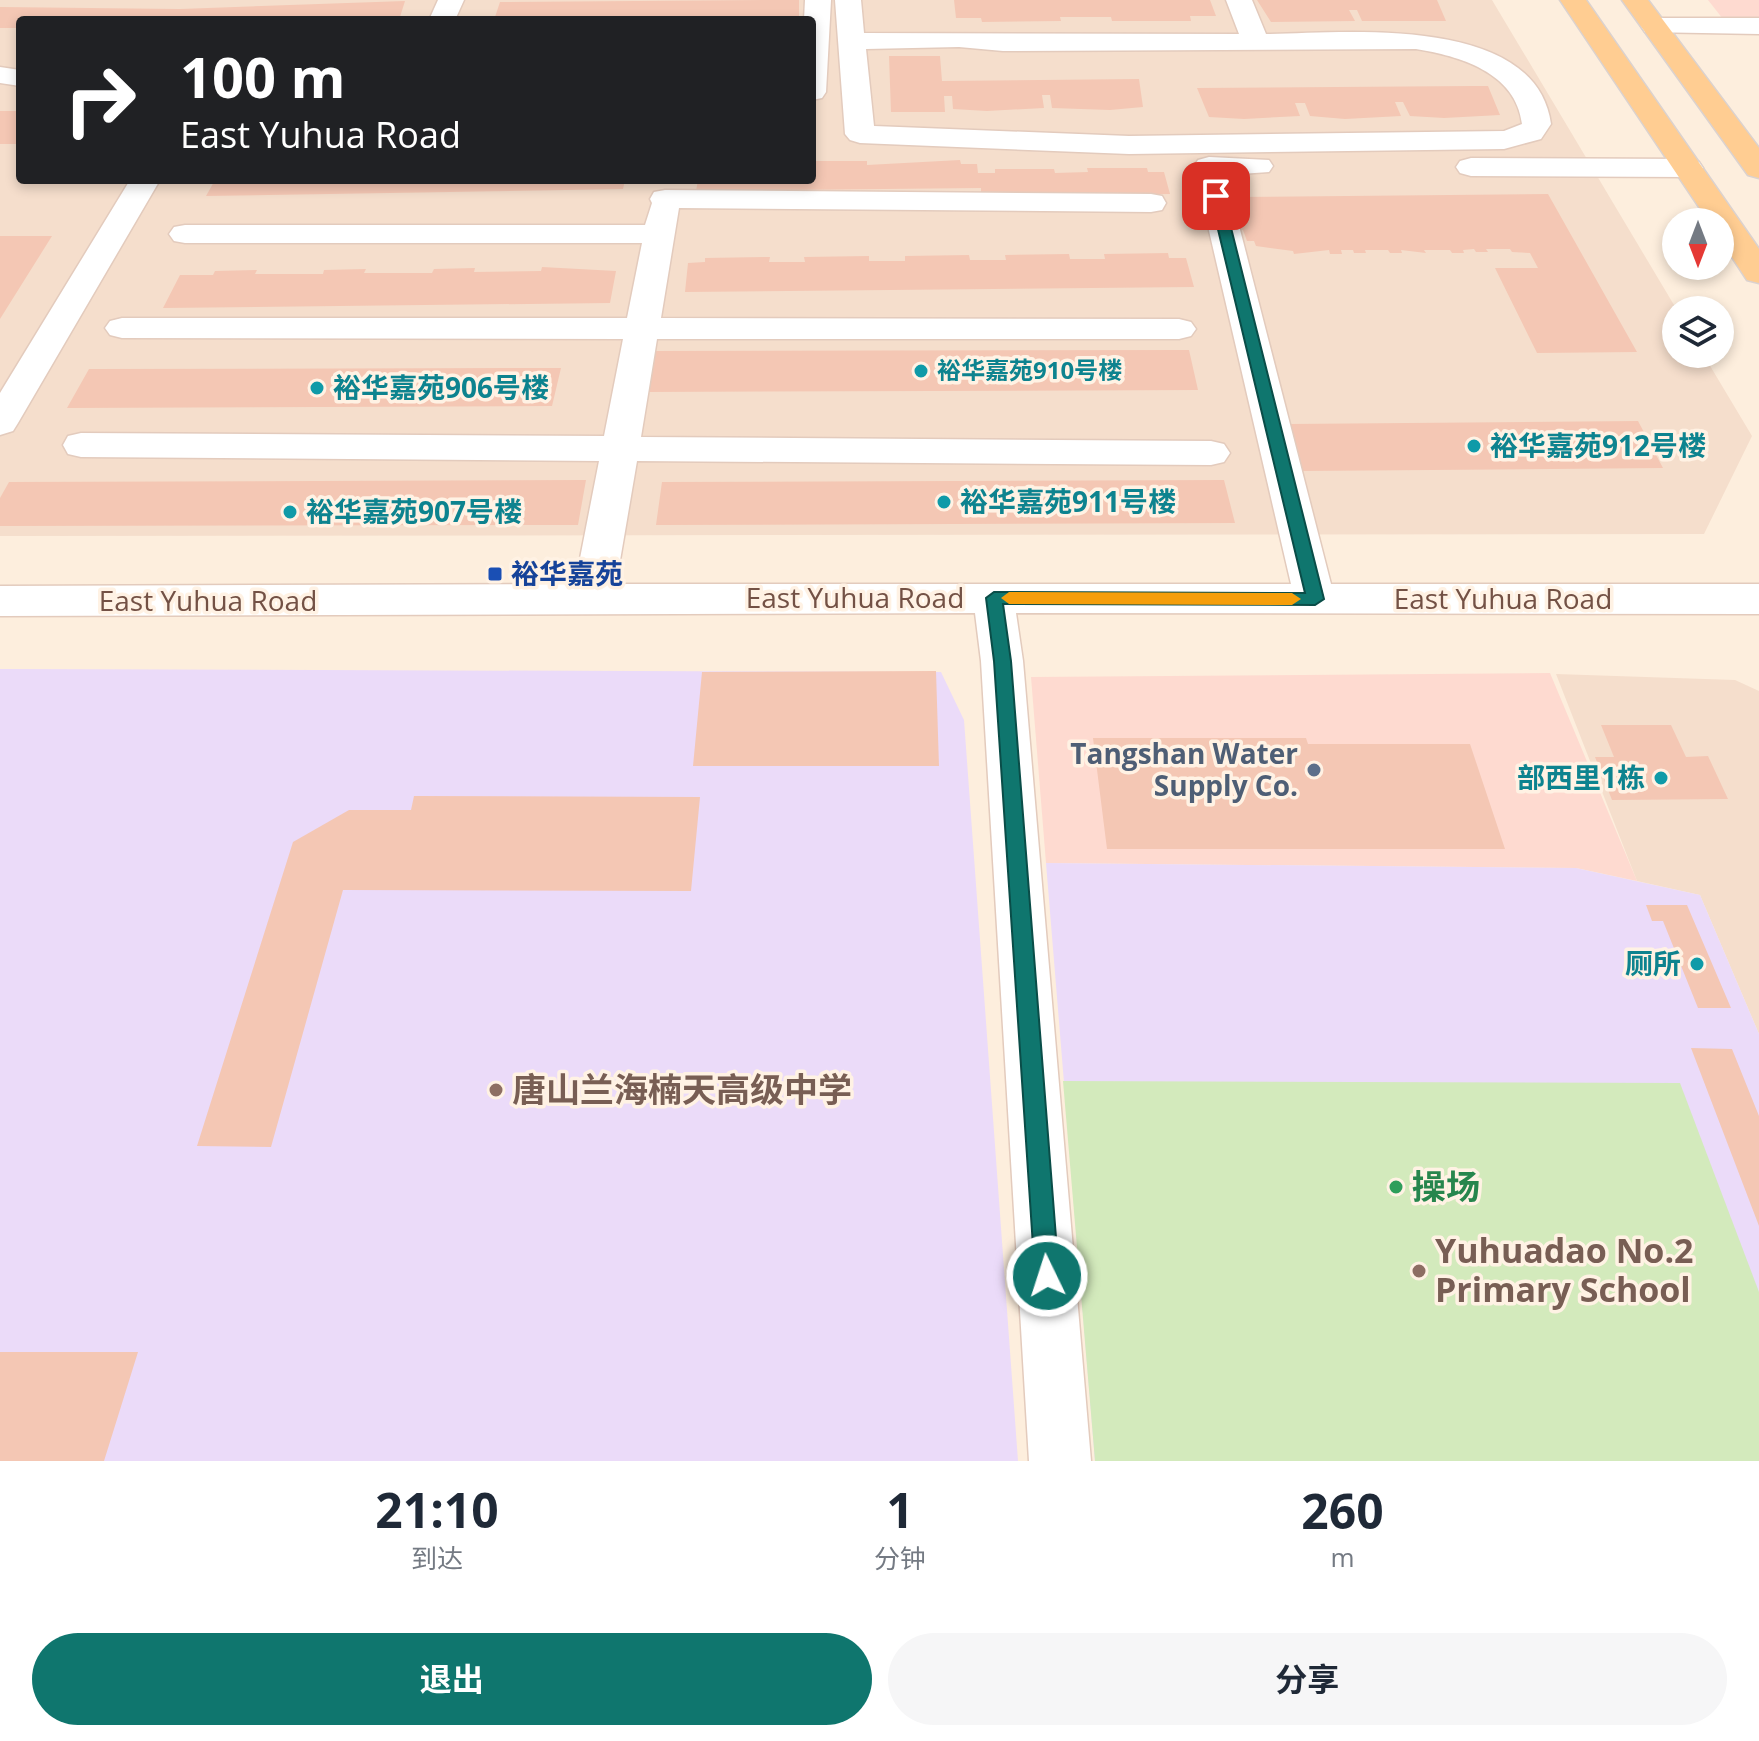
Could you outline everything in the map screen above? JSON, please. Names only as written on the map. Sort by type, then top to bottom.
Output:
[{"type":"main road","points":[[1573,0],[1759,273]]},
{"type":"main road","points":[[1635,0],[1759,169]]},
{"type":"street","points":[[848,0],[851,41],[860,134],[1192,145],[1504,140],[1532,133],[1538,125],[1538,117],[1515,78],[1501,68],[1438,44],[1416,41],[851,41]]},
{"type":"street","points":[[1239,0],[1256,42]]},
{"type":"street","points":[[1654,26],[1759,26]]},
{"type":"street","points":[[1315,599],[1209,166],[1688,168]]},
{"type":"street","points":[[0,423],[143,184]]},
{"type":"street","points":[[593,599],[667,190],[1151,203]]},
{"type":"street","points":[[185,234],[659,234]]},
{"type":"street","points":[[122,328],[1179,329]]},
{"type":"street","points":[[81,445],[1211,453]]},
{"type":"street","points":[[994,598],[1002,661],[1060,1461]]},
{"type":"street","name":"East Yuhua Road","points":[[0,601],[1759,599]]},
{"type":"shaded area","points":[[0,0],[1492,0],[1669,296],[1662,296],[1662,368],[1711,368],[1752,436],[1704,534],[0,536]]},
{"type":"shaded area","points":[[1708,0],[1759,0],[1759,19],[1723,19]]},
{"type":"shaded area","name":"唐山兰海楠天高级中学","points":[[0,669],[941,672],[964,720],[1018,1461],[0,1461]]},
{"type":"shaded area","name":"Tangshan Water Supply Co.","points":[[1550,673],[1637,881],[1576,868],[1046,863],[1031,677]]},
{"type":"shaded area","points":[[1556,674],[1735,680],[1759,691],[1759,1034],[1700,895],[1637,881]]},
{"type":"shaded area","name":"操场","points":[[1046,863],[1576,868],[1700,895],[1759,1034],[1759,1461],[1095,1461]]},
{"type":"green space","name":"操场","points":[[1063,1081],[1680,1083],[1759,1292],[1759,1461],[1095,1461]]},
{"type":"building","points":[[799,0],[799,16],[495,16],[500,2]]},
{"type":"building","points":[[954,0],[1210,0],[1216,16],[1190,16],[1191,21],[1112,21],[1111,17],[1060,17],[1061,21],[982,22],[981,18],[956,18]]},
{"type":"building","points":[[1257,0],[1437,0],[1446,21],[1362,21],[1357,10],[1349,10],[1355,21],[1271,22]]},
{"type":"building","points":[[405,1],[400,16],[16,16],[16,28],[0,28],[0,7],[180,9]]},
{"type":"building","points":[[889,56],[940,56],[942,81],[1139,79],[1143,107],[1110,110],[1052,108],[1050,95],[1042,95],[1044,108],[987,111],[953,109],[952,96],[944,96],[945,112],[891,112]]},
{"type":"building","points":[[1488,86],[1500,115],[1410,116],[1403,102],[1395,102],[1401,116],[1345,119],[1310,116],[1305,103],[1295,103],[1300,116],[1209,117],[1197,88]]},
{"type":"building","points":[[0,111],[16,111],[16,144],[0,144]]},
{"type":"building","points":[[960,160],[961,164],[977,164],[978,173],[995,173],[995,169],[1054,169],[1055,173],[1088,172],[1087,168],[1147,168],[1148,172],[1164,172],[1170,194],[981,196],[981,188],[696,191],[697,184],[816,184],[816,161],[867,161],[867,165]]},
{"type":"building","points":[[213,184],[624,184],[623,189],[206,196]]},
{"type":"building","points":[[1548,194],[1637,352],[1537,353],[1495,268],[1538,268],[1530,253],[1512,252],[1510,249],[1476,252],[1474,249],[1463,250],[1464,253],[1452,253],[1450,250],[1424,250],[1426,253],[1401,250],[1402,253],[1390,253],[1388,250],[1365,250],[1366,253],[1354,253],[1353,250],[1341,250],[1342,254],[1330,254],[1329,250],[1294,254],[1293,251],[1256,246],[1254,241],[1247,241],[1237,224],[1241,224],[1233,197]]},
{"type":"building","points":[[0,236],[52,236],[0,319]]},
{"type":"building","points":[[1168,253],[1169,258],[1186,258],[1194,287],[685,292],[688,263],[705,262],[705,258],[770,257],[769,262],[805,262],[804,257],[869,256],[869,261],[905,261],[905,256],[969,255],[970,260],[1006,260],[1005,255],[1069,254],[1070,259],[1105,259],[1104,254]]},
{"type":"building","points":[[542,267],[616,271],[610,303],[163,308],[180,275],[213,275],[215,271],[323,274],[324,270],[366,269],[364,273],[432,273],[434,269],[475,268],[474,272],[541,271]]},
{"type":"building","name":"裕华嘉苑910号楼","points":[[1189,350],[1198,390],[646,392],[652,351]]},
{"type":"building","name":"裕华嘉苑906号楼","points":[[561,368],[552,406],[67,408],[89,369]]},
{"type":"building","name":"裕华嘉苑912号楼","points":[[1638,421],[1663,468],[1303,471],[1289,424]]},
{"type":"building","name":"裕华嘉苑907号楼","points":[[586,480],[578,525],[0,526],[0,498],[9,482]]},
{"type":"building","name":"裕华嘉苑911号楼","points":[[1224,480],[1235,523],[656,525],[662,482]]},
{"type":"building","points":[[936,671],[939,766],[693,766],[702,672]]},
{"type":"building","name":"部西里1栋","points":[[1601,725],[1671,725],[1686,757],[1708,756],[1728,799],[1612,800],[1595,757],[1614,757]]},
{"type":"building","points":[[1093,738],[1306,738],[1308,744],[1470,744],[1505,849],[1107,849]]},
{"type":"building","points":[[414,796],[700,797],[691,891],[343,890],[271,1147],[197,1146],[293,842],[349,810],[411,810]]},
{"type":"building","name":"厕所","points":[[1646,905],[1687,905],[1731,1008],[1698,1008],[1663,921],[1652,921]]},
{"type":"building","points":[[1691,1048],[1732,1049],[1759,1116],[1759,1226]]},
{"type":"building","points":[[0,1352],[138,1352],[104,1461],[0,1461]]},
{"type":"slow traffic","points":[[1009,598],[1292,599]]},
{"type":"place","name":"裕华嘉苑910号楼","points":[[921,371]]},
{"type":"place","name":"裕华嘉苑906号楼","points":[[317,388]]},
{"type":"place","name":"裕华嘉苑912号楼","points":[[1474,446]]},
{"type":"place","name":"裕华嘉苑911号楼","points":[[944,502]]},
{"type":"place","name":"裕华嘉苑907号楼","points":[[290,512]]},
{"type":"place","name":"裕华嘉苑","points":[[495,574]]},
{"type":"place","name":"Tangshan Water Supply Co.","points":[[1314,770]]},
{"type":"place","name":"部西里1栋","points":[[1661,778]]},
{"type":"place","name":"厕所","points":[[1697,964]]},
{"type":"place","name":"唐山兰海楠天高级中学","points":[[496,1090]]},
{"type":"place","name":"操场","points":[[1396,1187]]},
{"type":"place","name":"Yuhuadao No.2 Primary School","points":[[1419,1271]]},
{"type":"route","points":[[1047,1276],[1002,661],[994,598],[1315,599],[1216,196]]}]
